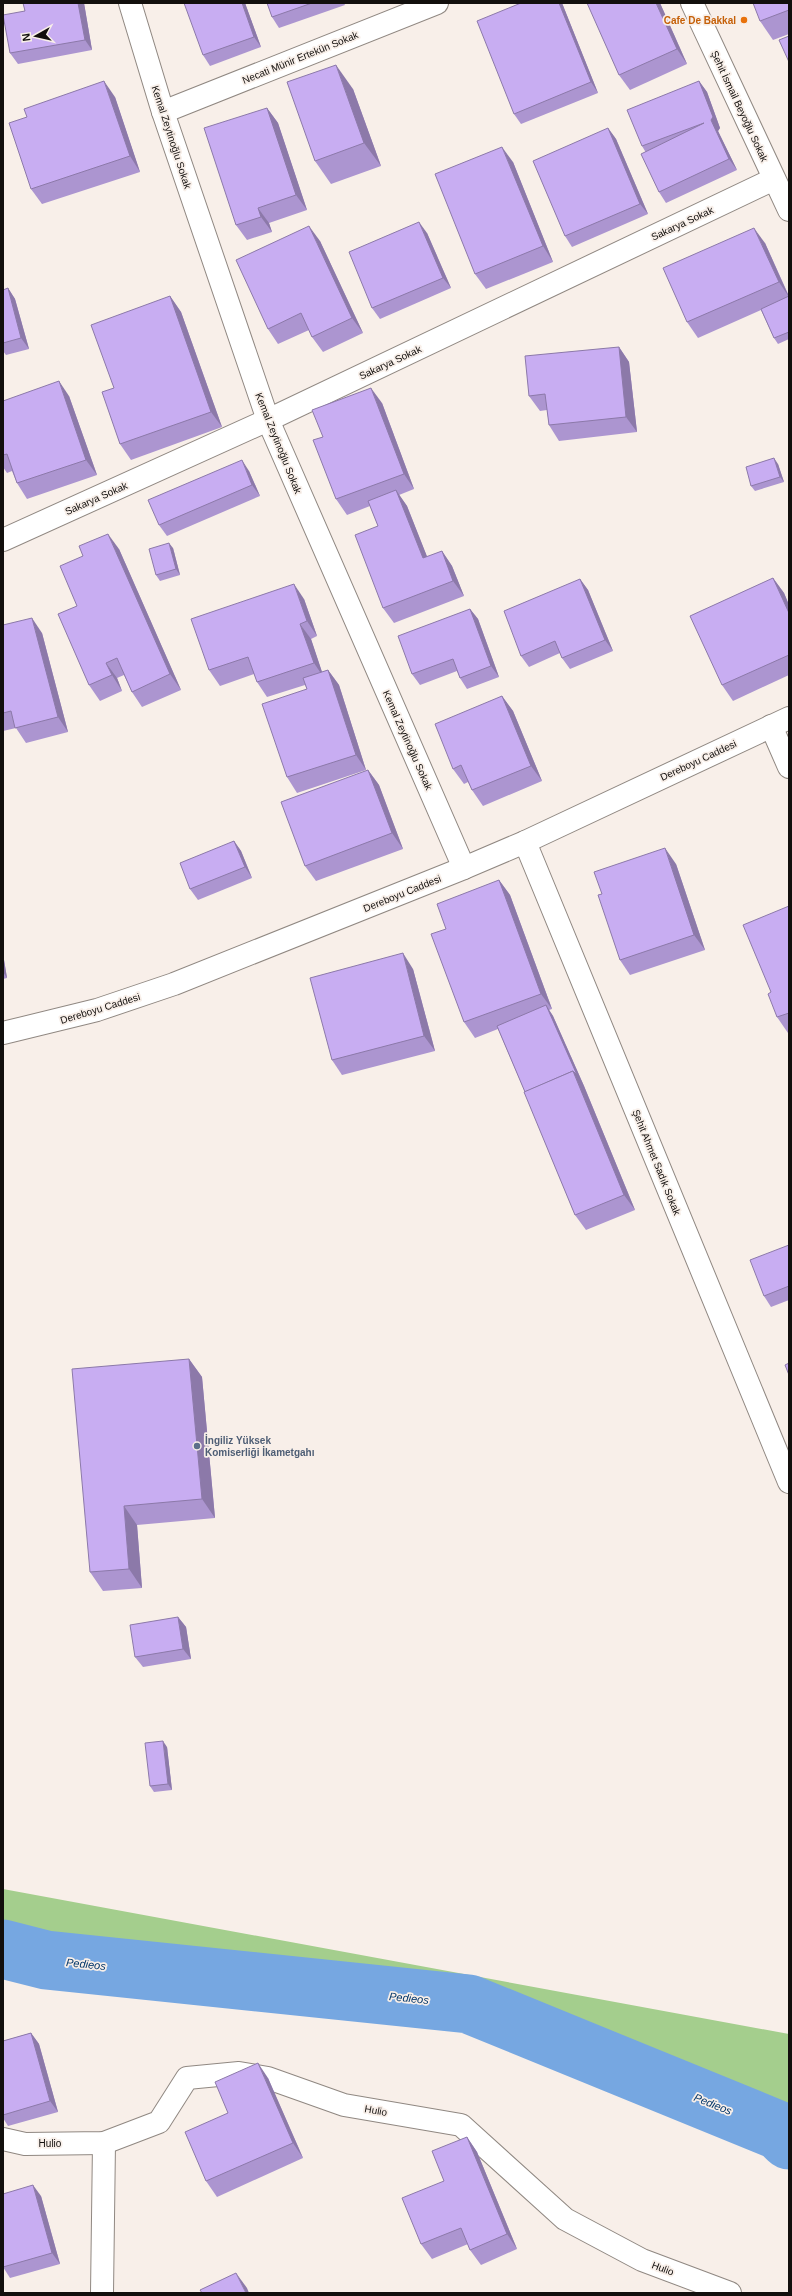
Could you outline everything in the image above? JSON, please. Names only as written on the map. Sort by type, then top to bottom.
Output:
[{"type":"street","name":"Kemal Zeytinoğlu Sokak","points":[[130,3],[163,112],[268,420],[464,868]]},
{"type":"street","name":"Necati Münir Ertekün Sokak","points":[[163,112],[437,3]]},
{"type":"street","name":"Şehit İsmail Beyoğlu Sokak","points":[[692,3],[789,210]]},
{"type":"street","name":"Sakarya Sokak","points":[[3,540],[268,420],[774,179]]},
{"type":"street","name":"Dereboyu Caddesi","points":[[3,1033],[96,1010],[174,984],[464,868],[525,842],[780,722]]},
{"type":"street","points":[[780,722],[789,767]]},
{"type":"street","name":"Şehit Ahmet Sadık Sokak","points":[[525,842],[789,1482]]},
{"type":"street","name":"Hulio","points":[[3,2139],[25,2144],[104,2143],[159,2122],[187,2078],[239,2073],[268,2078],[344,2105],[461,2125],[565,2219],[642,2260],[730,2293]]},
{"type":"street","points":[[102,2293],[104,2143]]},
{"type":"green space","points":[[3,1889],[789,2034],[789,2162],[461,2027],[3,1966]]},
{"type":"building","points":[[23,3],[78,3],[85,40],[10,53],[3,15],[25,11]]},
{"type":"building","points":[[184,3],[242,3],[254,37],[203,55]]},
{"type":"building","points":[[267,3],[312,3],[272,17]]},
{"type":"building","points":[[521,3],[559,3],[591,82],[514,114],[477,21]]},
{"type":"building","points":[[587,3],[656,3],[677,49],[619,75]]},
{"type":"building","points":[[753,3],[789,3],[789,10],[760,21]]},
{"type":"building","points":[[789,36],[789,62],[779,40]]},
{"type":"building","points":[[336,65],[364,143],[315,161],[287,82]]},
{"type":"building","points":[[104,81],[130,156],[31,189],[9,123],[27,117],[24,109]]},
{"type":"building","points":[[699,81],[713,117],[711,120],[729,159],[659,192],[641,154],[704,123],[642,146],[627,110]]},
{"type":"building","points":[[267,108],[296,195],[258,208],[261,217],[236,225],[204,128]]},
{"type":"building","points":[[608,128],[640,204],[565,236],[533,161]]},
{"type":"building","points":[[502,147],[543,246],[475,274],[435,174]]},
{"type":"building","points":[[419,222],[443,278],[372,308],[349,252]]},
{"type":"building","points":[[309,226],[352,318],[312,337],[301,313],[268,329],[236,260]]},
{"type":"building","points":[[754,228],[779,282],[687,322],[663,268]]},
{"type":"building","points":[[8,288],[21,338],[3,343],[3,290]]},
{"type":"building","points":[[170,296],[211,412],[120,444],[102,392],[114,388],[91,325]]},
{"type":"building","points":[[789,296],[789,332],[774,338],[761,309]]},
{"type":"building","points":[[619,347],[626,417],[549,425],[545,394],[529,396],[525,356]]},
{"type":"building","points":[[59,381],[86,460],[17,483],[7,454],[3,455],[3,401]]},
{"type":"building","points":[[371,388],[404,474],[336,499],[313,440],[323,437],[312,410]]},
{"type":"building","points":[[774,458],[780,477],[751,486],[746,467]]},
{"type":"building","points":[[242,460],[252,485],[159,525],[148,500]]},
{"type":"building","points":[[396,490],[423,558],[442,551],[453,581],[383,608],[355,535],[378,526],[368,501]]},
{"type":"building","points":[[108,534],[170,674],[132,692],[117,658],[106,663],[112,675],[89,685],[58,614],[77,606],[60,566],[83,556],[79,546]]},
{"type":"building","points":[[169,543],[176,569],[156,575],[149,549]]},
{"type":"building","points":[[773,578],[789,613],[789,655],[722,685],[690,616]]},
{"type":"building","points":[[580,579],[605,640],[562,658],[555,641],[521,656],[504,611]]},
{"type":"building","points":[[294,584],[307,621],[300,624],[314,663],[257,682],[248,657],[209,670],[191,619]]},
{"type":"building","points":[[470,609],[491,666],[460,678],[453,659],[412,674],[398,636]]},
{"type":"building","points":[[32,618],[58,717],[15,728],[11,711],[3,713],[3,625]]},
{"type":"building","points":[[328,670],[356,755],[287,777],[262,704],[307,689],[303,678]]},
{"type":"building","points":[[502,696],[531,766],[472,790],[461,765],[453,769],[435,724]]},
{"type":"building","points":[[368,770],[392,833],[305,866],[281,802]]},
{"type":"building","points":[[234,841],[245,867],[190,889],[180,863]]},
{"type":"building","points":[[665,848],[694,935],[620,960],[598,895],[602,894],[594,872]]},
{"type":"building","points":[[499,880],[541,994],[464,1022],[431,934],[446,929],[437,904]]},
{"type":"building","points":[[789,906],[789,1013],[777,1017],[768,994],[771,992],[743,925]]},
{"type":"building","points":[[403,953],[424,1036],[332,1060],[310,978]]},
{"type":"building","points":[[546,1005],[577,1075],[573,1071],[525,1092],[497,1026]]},
{"type":"building","points":[[573,1071],[624,1195],[575,1215],[524,1092]]},
{"type":"building","points":[[789,1245],[789,1286],[764,1296],[750,1260]]},
{"type":"building","points":[[189,1359],[202,1499],[124,1506],[129,1569],[90,1572],[72,1369]]},
{"type":"building","points":[[789,1363],[789,1375],[785,1365]]},
{"type":"building","points":[[178,1617],[183,1649],[135,1657],[130,1625]]},
{"type":"building","points":[[163,1741],[168,1784],[150,1786],[145,1743]]},
{"type":"building","points":[[31,2033],[50,2101],[3,2115],[3,2041]]},
{"type":"building","points":[[258,2063],[293,2143],[206,2181],[185,2132],[228,2113],[215,2082]]},
{"type":"building","points":[[467,2137],[507,2234],[470,2250],[461,2228],[421,2244],[402,2198],[444,2181],[432,2151]]},
{"type":"building","points":[[33,2185],[52,2253],[3,2267],[3,2194]]},
{"type":"building","points":[[236,2273],[246,2293],[202,2293],[200,2290]]},
{"type":"waterway","name":"Pedieos","points":[[3,1949],[46,1960],[469,2004],[780,2131],[789,2140]]},
{"type":"place","name":"Cafe De Bakkal","points":[[744,20]]},
{"type":"place","name":"İngiliz Yüksek Komiserliği İkametgahı","points":[[197,1446]]}]
